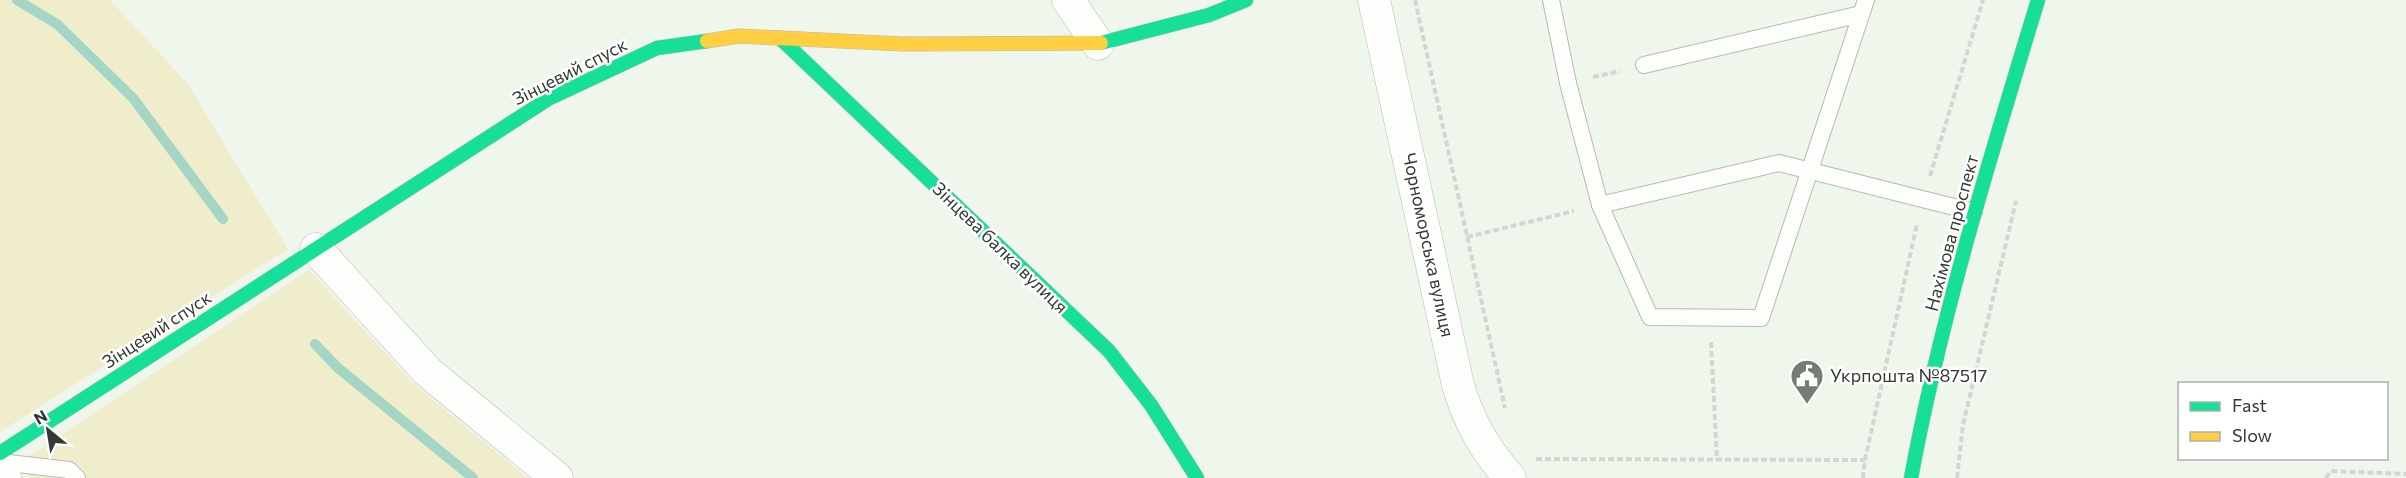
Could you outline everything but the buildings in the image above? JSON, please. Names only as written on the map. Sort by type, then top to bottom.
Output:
[{"type":"street","points":[[1068,0],[1098,44]]},
{"type":"street","name":"Зінцевий спуск","points":[[0,453],[548,99],[657,48],[739,36],[903,44],[1098,44],[1209,15],[1246,0]]},
{"type":"street","name":"Чорноморська вулиця","points":[[1374,0],[1458,385],[1466,411],[1477,436],[1492,459],[1519,468]]},
{"type":"street","name":"Нахімова проспект","points":[[1911,478],[1922,418],[1974,212],[2038,0]]},
{"type":"street","name":"Зінцева балка вулиця","points":[[780,38],[1109,351],[1151,405],[1197,478]]},
{"type":"street","points":[[315,249],[428,372],[557,478]]},
{"type":"street","points":[[0,472],[5,478]]},
{"type":"lane","points":[[1551,0],[1600,205],[1650,317],[1761,318],[1863,7]]},
{"type":"lane","points":[[1644,65],[1863,7]]},
{"type":"lane","points":[[1600,205],[1779,163],[1974,212]]},
{"type":"lane","points":[[0,462],[69,470],[77,478]]},
{"type":"path","points":[[1415,0],[1506,412]]},
{"type":"path","points":[[1863,478],[1865,460],[1923,199],[1983,0]]},
{"type":"path","points":[[1569,83],[1644,65]]},
{"type":"path","points":[[1957,478],[1963,425],[2017,196]]},
{"type":"path","points":[[1467,237],[1600,205]]},
{"type":"path","points":[[1710,317],[1717,460]]},
{"type":"path","points":[[1519,468],[1717,460],[1865,460]]},
{"type":"path","points":[[2326,478],[2331,471],[2406,474]]},
{"type":"shaded area","points":[[0,0],[110,0],[188,84],[288,249],[0,432]]},
{"type":"shaded area","points":[[309,270],[415,385],[528,478],[31,478],[17,464]]},
{"type":"waterway","points":[[17,0],[57,24],[133,98],[223,219]]},
{"type":"waterway","points":[[315,344],[338,368],[473,478]]},
{"type":"traffic: fast","points":[[1101,43],[1209,15],[1246,0]]},
{"type":"traffic: fast","points":[[1911,478],[1952,297],[2038,0]]},
{"type":"traffic: fast","points":[[780,38],[1109,351],[1151,405],[1197,478]]},
{"type":"traffic: fast","points":[[0,453],[548,99],[657,48],[707,41]]},
{"type":"traffic: slow","points":[[707,41],[739,36],[903,44],[1101,43]]},
{"type":"place","name":"Укрпошта №87517","points":[[1807,405]]}]
